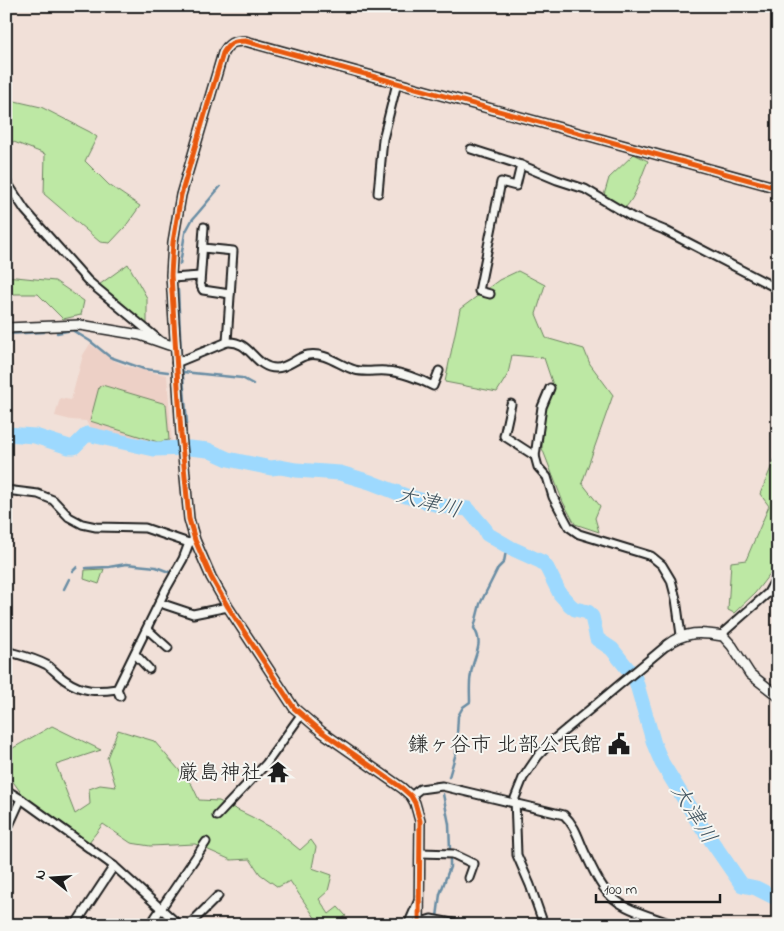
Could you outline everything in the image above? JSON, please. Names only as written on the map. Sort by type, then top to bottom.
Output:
[{"type":"street","points":[[462,925],[431,919],[419,924],[420,821],[411,796],[301,715],[273,678],[228,607],[192,542],[176,363],[172,278],[173,242],[181,195],[223,54],[228,44],[234,41],[245,41],[778,188]]},
{"type":"street","points":[[378,193],[383,139],[397,83]]},
{"type":"street","points":[[471,149],[522,165],[585,189],[632,217],[664,230],[778,289]]},
{"type":"street","points":[[490,294],[478,291],[501,182],[516,186],[522,165]]},
{"type":"street","points":[[6,181],[25,210],[88,281],[161,342]]},
{"type":"street","points":[[204,227],[200,284],[203,290],[230,294]]},
{"type":"street","points":[[203,248],[233,251],[227,342]]},
{"type":"street","points":[[172,278],[200,276]]},
{"type":"street","points":[[6,328],[80,325],[140,336],[175,345]]},
{"type":"street","points":[[176,363],[227,342],[234,342],[243,345],[263,364],[276,368],[285,366],[308,355],[317,356],[334,360],[355,370],[387,371],[426,382],[433,386],[438,371]]},
{"type":"street","points":[[550,388],[542,407],[536,456],[538,467],[548,477],[553,497],[569,527],[579,534],[652,556],[662,565],[671,580],[676,599],[681,635]]},
{"type":"street","points":[[511,404],[504,436],[536,456]]},
{"type":"street","points":[[6,490],[38,494],[53,500],[70,517],[82,524],[96,527],[146,528],[192,542]]},
{"type":"street","points":[[117,689],[192,542]]},
{"type":"street","points":[[723,636],[725,631],[768,592],[778,575]]},
{"type":"street","points":[[160,602],[193,614],[228,607]]},
{"type":"street","points":[[147,629],[168,648]]},
{"type":"street","points":[[544,925],[530,885],[517,856],[515,798],[524,778],[538,756],[552,741],[638,668],[681,635],[723,636],[732,646],[750,674],[778,696]]},
{"type":"street","points":[[6,651],[26,656],[48,665],[66,681],[79,687],[96,692],[117,689]]},
{"type":"street","points":[[135,654],[149,669]]},
{"type":"street","points":[[117,689],[120,696]]},
{"type":"street","points":[[216,816],[266,764],[301,715]]},
{"type":"street","points":[[411,796],[420,789],[446,787],[564,815],[575,828],[603,888],[612,897],[631,909],[674,925]]},
{"type":"street","points":[[6,790],[114,866],[179,925]]},
{"type":"street","points":[[6,832],[21,799]]},
{"type":"street","points":[[150,925],[206,842]]},
{"type":"street","points":[[421,853],[449,854],[474,864],[469,878]]},
{"type":"street","points":[[75,925],[114,866]]},
{"type":"street","points":[[189,925],[218,896]]},
{"type":"street","points":[[408,925],[420,897]]},
{"type":"shaded area","points":[[90,344],[113,360],[126,366],[167,375],[172,443],[159,445],[108,431],[91,430],[86,421],[55,416],[60,398],[71,400],[83,355]]},
{"type":"green space","points":[[6,99],[41,107],[97,137],[85,161],[109,185],[140,206],[125,227],[110,243],[100,242],[44,194],[45,154],[6,139]]},
{"type":"green space","points":[[634,154],[648,161],[635,192],[625,208],[604,195],[609,178]]},
{"type":"green space","points":[[128,264],[147,298],[147,328],[96,287]]},
{"type":"green space","points":[[518,271],[545,285],[536,314],[546,338],[584,349],[590,364],[613,395],[582,483],[600,506],[595,518],[599,532],[575,524],[563,502],[542,448],[545,409],[554,388],[544,358],[512,355],[508,374],[497,392],[445,382],[460,309],[499,280]]},
{"type":"green space","points":[[6,276],[55,281],[84,301],[81,315],[63,319],[38,294],[6,294]]},
{"type":"green space","points":[[102,385],[166,404],[169,440],[158,442],[90,421],[99,387]]},
{"type":"green space","points":[[776,456],[778,457],[778,497],[773,508],[778,511],[778,563],[755,593],[734,613],[728,610],[731,562],[746,560],[769,506],[760,494]]},
{"type":"green space","points":[[104,569],[99,584],[84,579],[85,570]]},
{"type":"green space","points":[[52,726],[101,750],[56,765],[75,814],[90,804],[89,789],[100,785],[116,787],[107,758],[118,730],[154,741],[192,785],[199,800],[219,801],[252,817],[274,829],[300,850],[311,840],[316,847],[312,868],[332,875],[328,891],[319,899],[329,914],[338,907],[346,916],[332,925],[320,925],[290,881],[278,887],[260,874],[250,859],[231,860],[195,844],[150,846],[131,843],[103,824],[89,842],[22,794],[6,772],[6,752]]},
{"type":"waterway","points":[[180,264],[185,233],[192,220],[220,187]]},
{"type":"waterway","points":[[178,290],[181,354]]},
{"type":"waterway","points":[[57,333],[72,330],[110,357],[144,369],[168,372]]},
{"type":"waterway","points":[[6,334],[44,332]]},
{"type":"waterway","points":[[182,366],[187,423]]},
{"type":"waterway","points":[[183,372],[242,378],[253,384]]},
{"type":"waterway","name":"大津川","points":[[6,434],[35,436],[69,447],[74,447],[87,434],[154,449],[189,448],[208,450],[228,459],[271,468],[280,467],[340,473],[406,496],[442,506],[468,509],[487,534],[511,548],[542,562],[560,594],[575,609],[588,612],[592,617],[597,639],[612,649],[635,678],[654,744],[662,763],[697,820],[742,885],[756,888],[778,899]]},
{"type":"waterway","points":[[449,777],[456,753],[458,716],[463,707],[470,702],[470,677],[478,645],[477,634],[474,628],[480,604],[498,568],[504,562],[507,545]]},
{"type":"waterway","points":[[86,568],[126,564],[156,567],[169,572]]},
{"type":"waterway","points":[[73,571],[77,567]]},
{"type":"waterway","points":[[64,589],[69,579]]},
{"type":"waterway","points":[[443,794],[449,824],[450,850]]},
{"type":"waterway","points":[[437,917],[440,894],[450,867],[450,857]]},
{"type":"cycle path","points":[[419,925],[420,821],[415,803],[411,796],[402,788],[322,732],[294,708],[228,607],[211,577],[195,540],[189,519],[181,434],[171,275],[173,242],[181,195],[223,53],[232,43],[245,41],[778,188]]},
{"type":"place","name":"鎌ヶ谷市 北部公民館","points":[[619,744]]},
{"type":"place","name":"厳島神社","points":[[278,772]]}]
